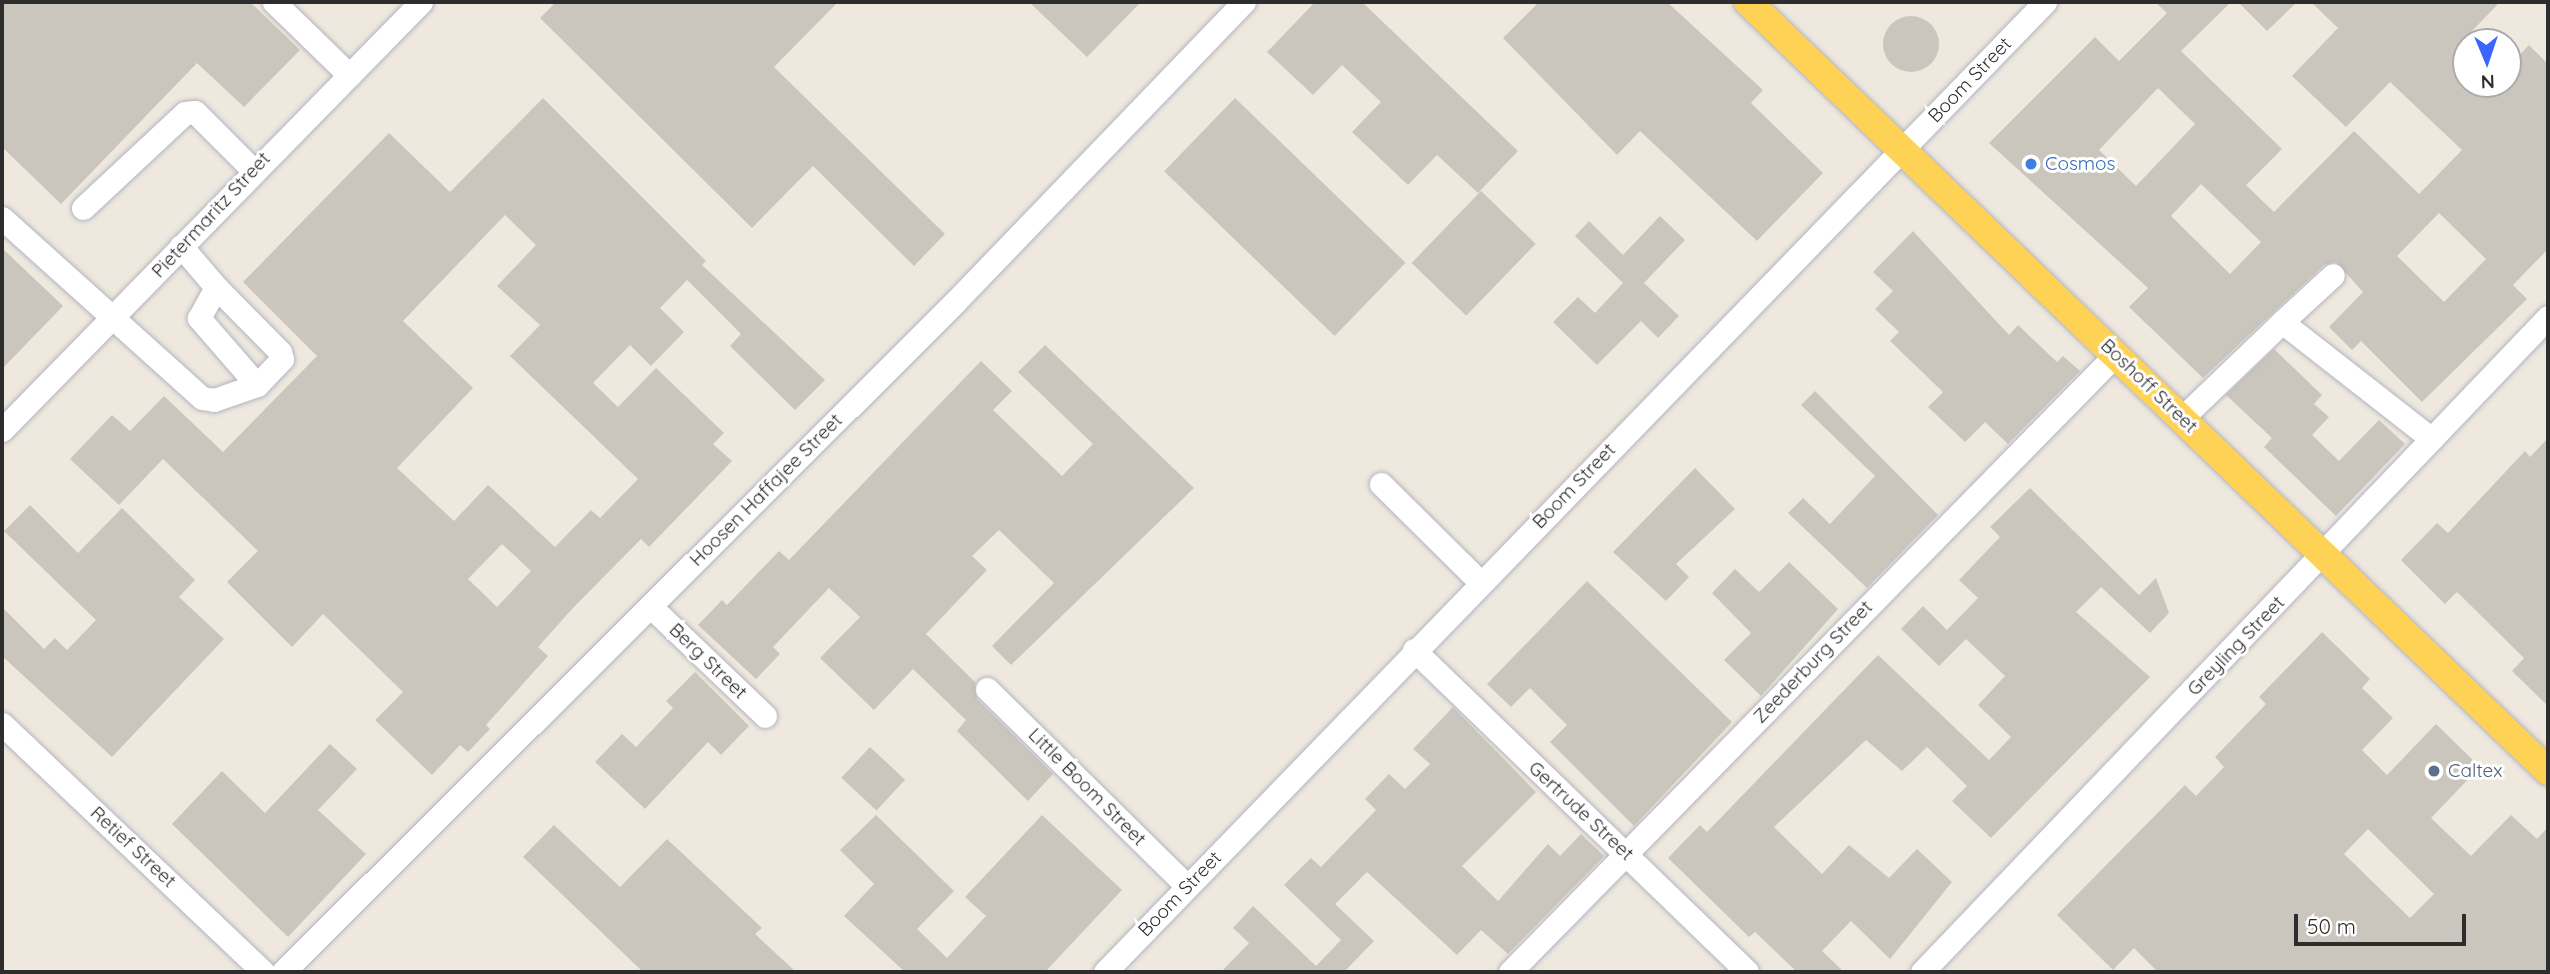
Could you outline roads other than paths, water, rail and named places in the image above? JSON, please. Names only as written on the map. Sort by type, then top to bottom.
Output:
[{"type":"main road","name":"Boshoff Street","points":[[1748,2],[2548,771]]},
{"type":"street","points":[[274,2],[349,75]]},
{"type":"street","name":"Pietermaritz Street","points":[[2,430],[112,322],[252,169],[421,2]]},
{"type":"street","name":"Hoosen Haffajee Street","points":[[283,972],[650,606],[1244,2]]},
{"type":"street","name":"Boom Street","points":[[1105,972],[1414,650],[2045,2]]},
{"type":"street","points":[[83,208],[185,113],[195,112],[252,169]]},
{"type":"street","points":[[2,218],[112,322],[202,398],[214,400],[257,385],[282,355],[181,246]]},
{"type":"street","points":[[2182,418],[2333,275]]},
{"type":"street","points":[[216,286],[199,318],[257,385]]},
{"type":"street","name":"Greyling Street","points":[[1922,972],[2323,556],[2548,317]]},
{"type":"street","points":[[2282,322],[2432,439]]},
{"type":"street","name":"Zeederburg Street","points":[[1510,972],[2116,354]]},
{"type":"street","points":[[1381,484],[1480,582]]},
{"type":"street","name":"Berg Street","points":[[650,606],[765,716]]},
{"type":"street","name":"Gertrude Street","points":[[1414,650],[1626,852],[1747,972]]},
{"type":"street","name":"Little Boom Street","points":[[986,689],[1187,886]]},
{"type":"street","name":"Retief Street","points":[[2,723],[263,972]]},
{"type":"place","name":"Cosmos","points":[[2031,164]]},
{"type":"place","name":"Caltex","points":[[2434,771]]}]
